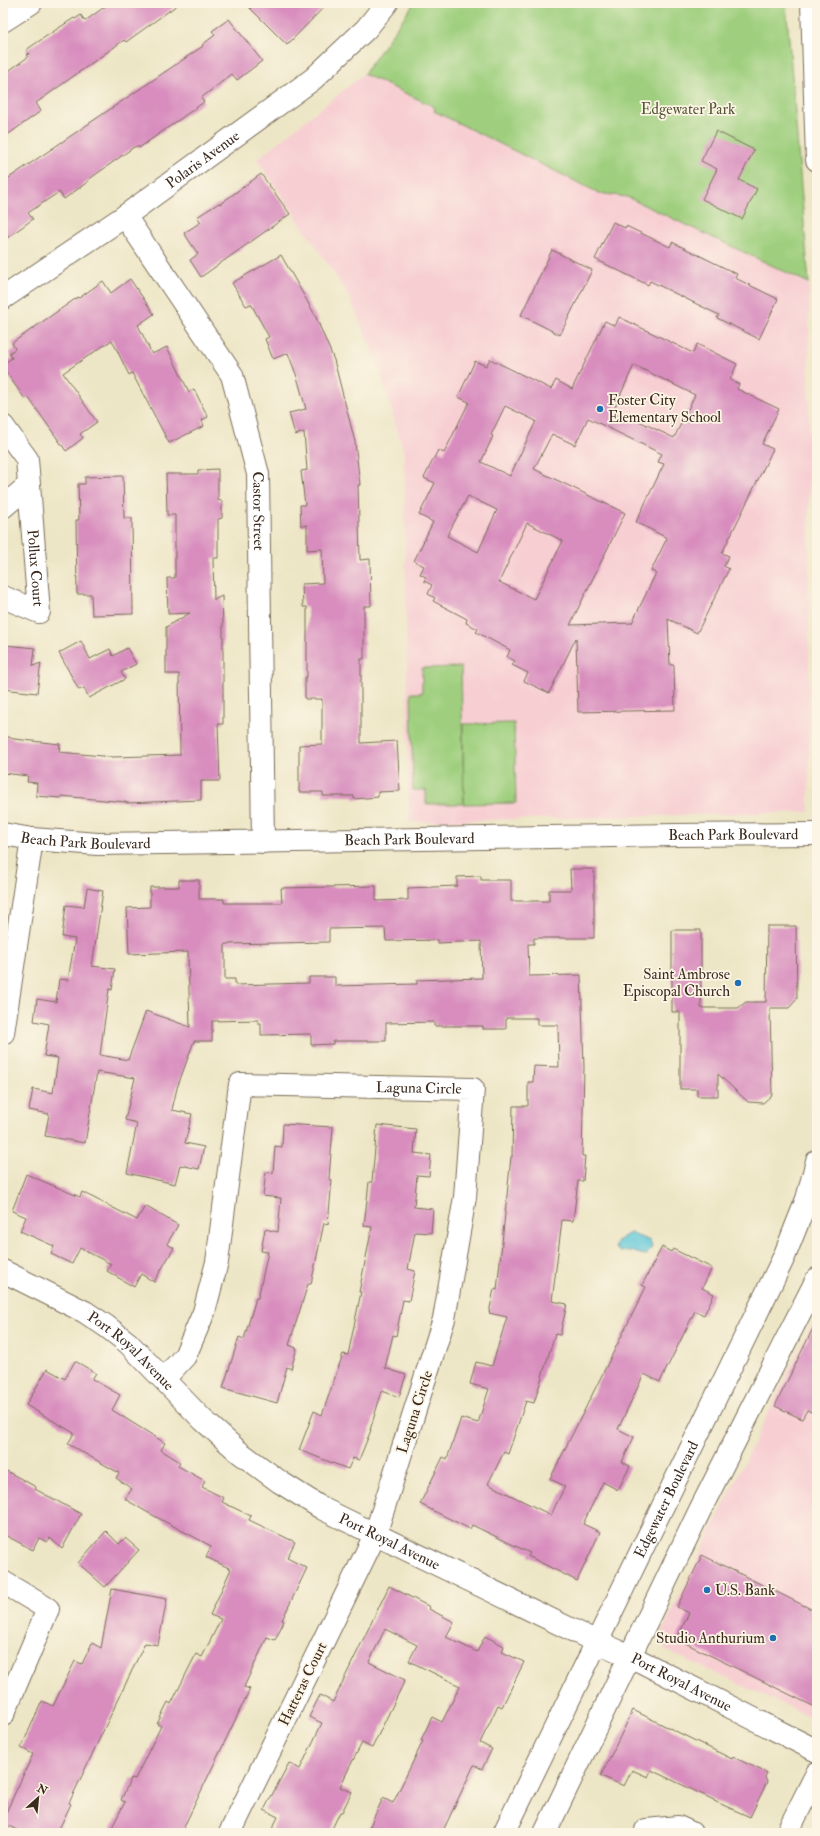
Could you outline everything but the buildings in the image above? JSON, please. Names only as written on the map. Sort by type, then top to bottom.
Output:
[{"type":"street","points":[[3,21],[31,3]]},
{"type":"street","name":"Polaris Avenue","points":[[3,298],[125,216],[313,79],[366,29],[387,3]]},
{"type":"street","points":[[817,5],[812,3],[817,160]]},
{"type":"street","name":"Castor Street","points":[[125,216],[232,375],[258,474],[263,842]]},
{"type":"street","name":"Pollux Court","points":[[3,426],[27,459],[39,612],[3,597]]},
{"type":"street","points":[[3,507],[28,486]]},
{"type":"street","name":"Beach Park Boulevard","points":[[3,834],[32,839],[98,844],[817,834]]},
{"type":"street","points":[[3,1033],[32,839]]},
{"type":"street","name":"Laguna Circle","points":[[164,1379],[185,1356],[206,1304],[217,1262],[240,1084],[473,1089],[465,1197],[444,1318],[375,1535]]},
{"type":"street","name":"Edgewater Boulevard","points":[[504,1833],[784,1257],[807,1199],[817,1161]]},
{"type":"street","name":"Port Royal Avenue","points":[[3,1271],[85,1312],[128,1343],[203,1420],[239,1452],[280,1482],[323,1509],[597,1642],[630,1656],[817,1751]]},
{"type":"street","points":[[545,1833],[700,1510],[817,1280]]},
{"type":"street","name":"Hatteras Court","points":[[230,1833],[375,1535]]},
{"type":"street","points":[[3,1582],[48,1609],[3,1715]]},
{"type":"street","points":[[787,1833],[817,1773]]},
{"type":"street","points":[[646,1830],[678,1827],[691,1833]]},
{"type":"shaded area","name":"Foster City Elementary School","points":[[364,74],[809,283],[809,812],[409,822],[404,453],[378,364],[348,294],[257,159]]},
{"type":"shaded area","points":[[817,1313],[817,1720],[665,1650],[661,1634]]},
{"type":"green space","name":"Edgewater Park","points":[[414,3],[786,3],[809,283],[627,197],[599,193],[434,111],[435,107],[364,74]]},
{"type":"green space","points":[[461,667],[464,804],[426,804],[426,790],[413,790],[411,693],[422,693],[422,668]]},
{"type":"green space","points":[[514,723],[516,803],[464,804],[463,724]]},
{"type":"water","points":[[630,1233],[650,1241],[652,1247],[647,1255],[631,1251],[621,1252],[615,1248],[617,1241]]},
{"type":"place","name":"Foster City Elementary School","points":[[600,409]]},
{"type":"place","name":"Saint Ambrose Episcopal Church","points":[[738,983]]},
{"type":"place","name":"U.S. Bank","points":[[707,1590]]},
{"type":"place","name":"Studio Anthurium","points":[[773,1638]]}]
